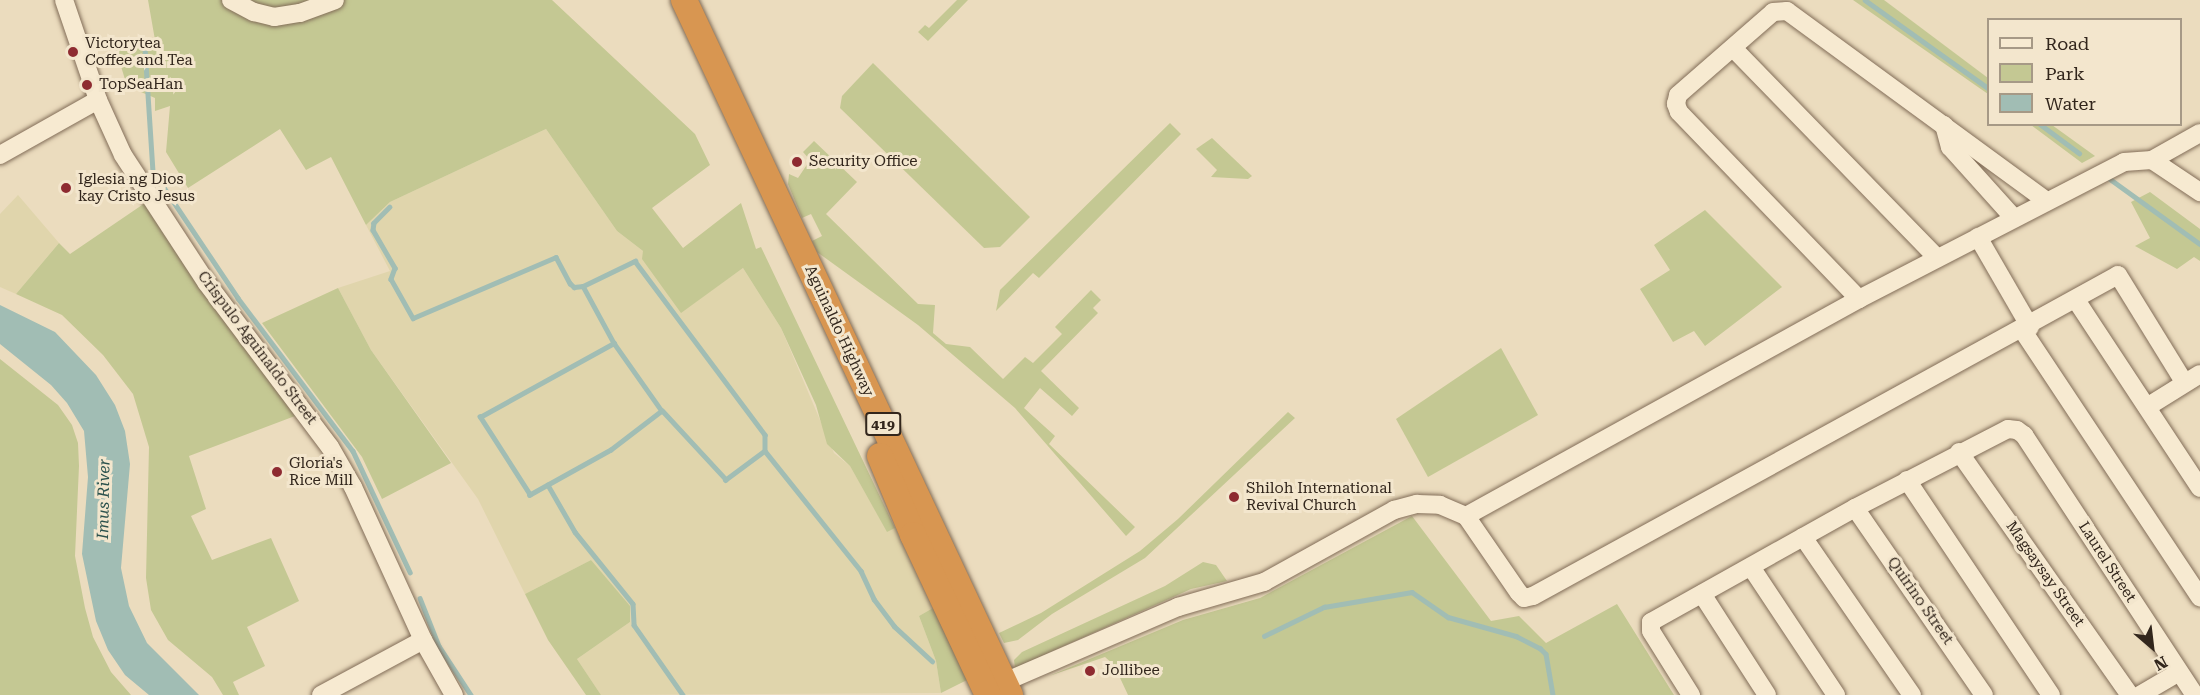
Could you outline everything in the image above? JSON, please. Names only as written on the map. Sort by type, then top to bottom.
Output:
[{"type":"highway","name":"Aguinaldo Highway","points":[[665,0],[865,417],[912,536],[993,691]]},
{"type":"highway","name":"Aguinaldo Highway","points":[[684,0],[993,691]]},
{"type":"street","name":"Crispulo Aguinaldo Street","points":[[63,0],[98,100],[123,155],[166,224],[342,466],[423,640],[454,695]]},
{"type":"street","points":[[231,0],[264,16],[286,17],[335,0]]},
{"type":"street","points":[[1859,299],[1679,112],[1678,95],[1773,12],[1787,11],[2045,200]]},
{"type":"street","points":[[1734,48],[1937,258]]},
{"type":"street","points":[[0,155],[98,100]]},
{"type":"street","points":[[1944,125],[1950,147],[2013,217]]},
{"type":"street","points":[[1466,516],[1859,299],[2045,200],[2124,162],[2152,160],[2200,133]]},
{"type":"street","points":[[2152,160],[2200,192]]},
{"type":"street","points":[[1978,237],[2026,329],[2200,597]]},
{"type":"street","points":[[993,691],[1178,607],[1264,582],[1400,508],[1431,504],[1466,516],[1519,593],[1524,598],[1533,596],[2026,329],[2114,276],[2121,277],[2192,378],[2147,407]]},
{"type":"street","points":[[2076,300],[2200,488]]},
{"type":"street","name":"Laurel Street","points":[[1959,452],[2008,429],[2017,430],[2195,695]]},
{"type":"street","points":[[1691,695],[1649,625],[1959,452]]},
{"type":"street","name":"Magsaysay Street","points":[[1959,452],[2130,695]]},
{"type":"street","points":[[1907,480],[2051,695]]},
{"type":"street","name":"Quirino Street","points":[[1855,508],[1984,695]]},
{"type":"street","points":[[1803,537],[1912,695]]},
{"type":"street","points":[[1751,567],[1836,695]]},
{"type":"street","points":[[1702,594],[1767,695]]},
{"type":"street","points":[[321,695],[423,640]]},
{"type":"street","points":[[2140,695],[2179,672]]},
{"type":"shaded area","points":[[546,129],[617,231],[643,251],[681,312],[743,268],[781,328],[834,453],[850,466],[887,531],[895,528],[933,608],[919,616],[936,661],[941,693],[601,695],[577,659],[630,622],[591,560],[525,594],[478,499],[371,350],[338,288],[390,271],[366,225],[390,202]]},
{"type":"shaded area","points":[[18,195],[59,243],[16,294],[0,287],[0,214]]},
{"type":"green space","points":[[148,0],[552,0],[695,134],[710,165],[652,208],[683,248],[741,203],[756,249],[761,247],[895,528],[887,532],[850,466],[827,444],[816,405],[781,328],[743,268],[681,313],[642,259],[643,251],[617,231],[546,129],[390,202],[366,225],[331,157],[306,170],[280,129],[188,188],[166,152],[170,106],[155,111],[155,98],[127,86],[116,50],[155,40]]},
{"type":"green space","points":[[957,0],[968,0],[928,41],[918,32],[925,25],[929,28]]},
{"type":"green space","points":[[1853,0],[1884,0],[1987,77],[1987,93]]},
{"type":"green space","points":[[873,63],[1030,217],[1000,247],[984,248],[840,108],[842,96]]},
{"type":"green space","points":[[1170,123],[1181,134],[1039,278],[1033,273],[996,311],[1000,290]]},
{"type":"green space","points":[[2032,126],[2053,126],[2095,156],[2082,163]]},
{"type":"green space","points":[[1212,138],[1252,176],[1248,179],[1211,177],[1217,170],[1196,149]]},
{"type":"green space","points":[[814,141],[857,182],[826,214],[918,304],[935,305],[933,333],[946,344],[970,347],[1003,379],[1025,357],[1033,363],[1062,334],[1055,327],[1091,290],[1101,300],[1093,308],[1098,313],[1041,371],[1079,408],[1072,416],[1040,388],[1024,408],[1055,436],[1049,444],[1135,527],[1126,536],[1015,408],[918,325],[817,252],[812,241],[822,236],[811,214],[802,218],[788,184],[789,174],[798,178],[810,160],[803,152]]},
{"type":"green space","points":[[2150,192],[2200,229],[2200,261],[2194,257],[2177,269],[2135,246],[2150,238],[2131,202]]},
{"type":"green space","points":[[145,203],[295,416],[189,456],[206,509],[191,516],[212,560],[271,538],[299,601],[247,627],[265,666],[233,682],[239,695],[223,695],[212,677],[168,640],[151,610],[146,578],[149,447],[133,394],[103,355],[62,315],[16,294],[59,243],[70,254]]},
{"type":"green space","points":[[1705,210],[1782,287],[1705,346],[1694,331],[1673,342],[1640,289],[1670,270],[1654,245]]},
{"type":"green space","points":[[338,288],[371,350],[451,463],[382,499],[362,457],[262,323]]},
{"type":"green space","points":[[1501,348],[1538,415],[1428,477],[1396,419]]},
{"type":"green space","points":[[0,359],[58,405],[72,425],[78,443],[79,466],[75,556],[85,608],[93,637],[111,672],[131,695],[0,695]]},
{"type":"green space","points":[[1288,412],[1295,418],[1145,558],[1052,614],[1018,640],[1004,643],[999,633],[1041,613],[1140,551],[1178,519]]},
{"type":"green space","points":[[1412,516],[1491,621],[1519,616],[1546,643],[1617,604],[1674,695],[1128,695],[1114,665],[1105,657],[1049,676],[1183,620],[1260,598]]},
{"type":"green space","points":[[591,560],[630,606],[630,622],[577,659],[601,695],[586,695],[548,640],[525,594]]},
{"type":"green space","points":[[1203,562],[1216,565],[1227,581],[1191,589],[1015,668],[1014,660],[1022,652],[1165,586]]},
{"type":"green space","points":[[933,608],[967,680],[941,693],[936,661],[919,616]]},
{"type":"water","name":"Imus River","points":[[0,305],[55,332],[96,375],[115,405],[125,431],[130,464],[121,568],[129,606],[147,643],[199,695],[149,695],[125,675],[108,650],[96,621],[82,554],[88,477],[84,431],[67,403],[51,385],[0,344]]},
{"type":"waterway","points":[[1865,0],[1987,87]]},
{"type":"waterway","points":[[145,48],[153,171],[238,298],[353,451],[410,572]]},
{"type":"waterway","points":[[2043,126],[2079,153]]},
{"type":"waterway","points":[[2106,176],[2200,244]]},
{"type":"waterway","points":[[390,207],[374,223],[373,230],[395,268],[391,279],[413,318],[556,257],[570,283],[574,287],[583,286],[614,343],[662,411],[611,450],[548,485],[575,532],[633,604],[634,625],[683,695]]},
{"type":"waterway","points":[[583,286],[635,261],[765,435],[765,451],[726,480],[662,411]]},
{"type":"waterway","points":[[548,485],[530,495],[480,417],[614,343]]},
{"type":"waterway","points":[[765,451],[861,571],[874,599],[894,626],[932,661]]},
{"type":"waterway","points":[[1264,636],[1324,607],[1412,592],[1448,617],[1516,636],[1540,648],[1546,654],[1553,695]]},
{"type":"waterway","points":[[420,598],[439,646],[471,695]]},
{"type":"place","name":"Victorytea Coffee and Tea","points":[[73,52]]},
{"type":"place","name":"TopSeaHan","points":[[87,85]]},
{"type":"place","name":"Security Office","points":[[797,162]]},
{"type":"place","name":"Iglesia ng Dios kay Cristo Jesus","points":[[66,188]]},
{"type":"place","name":"Gloria's Rice Mill","points":[[277,472]]},
{"type":"place","name":"Shiloh International Revival Church","points":[[1234,497]]},
{"type":"place","name":"Jollibee","points":[[1090,671]]}]
